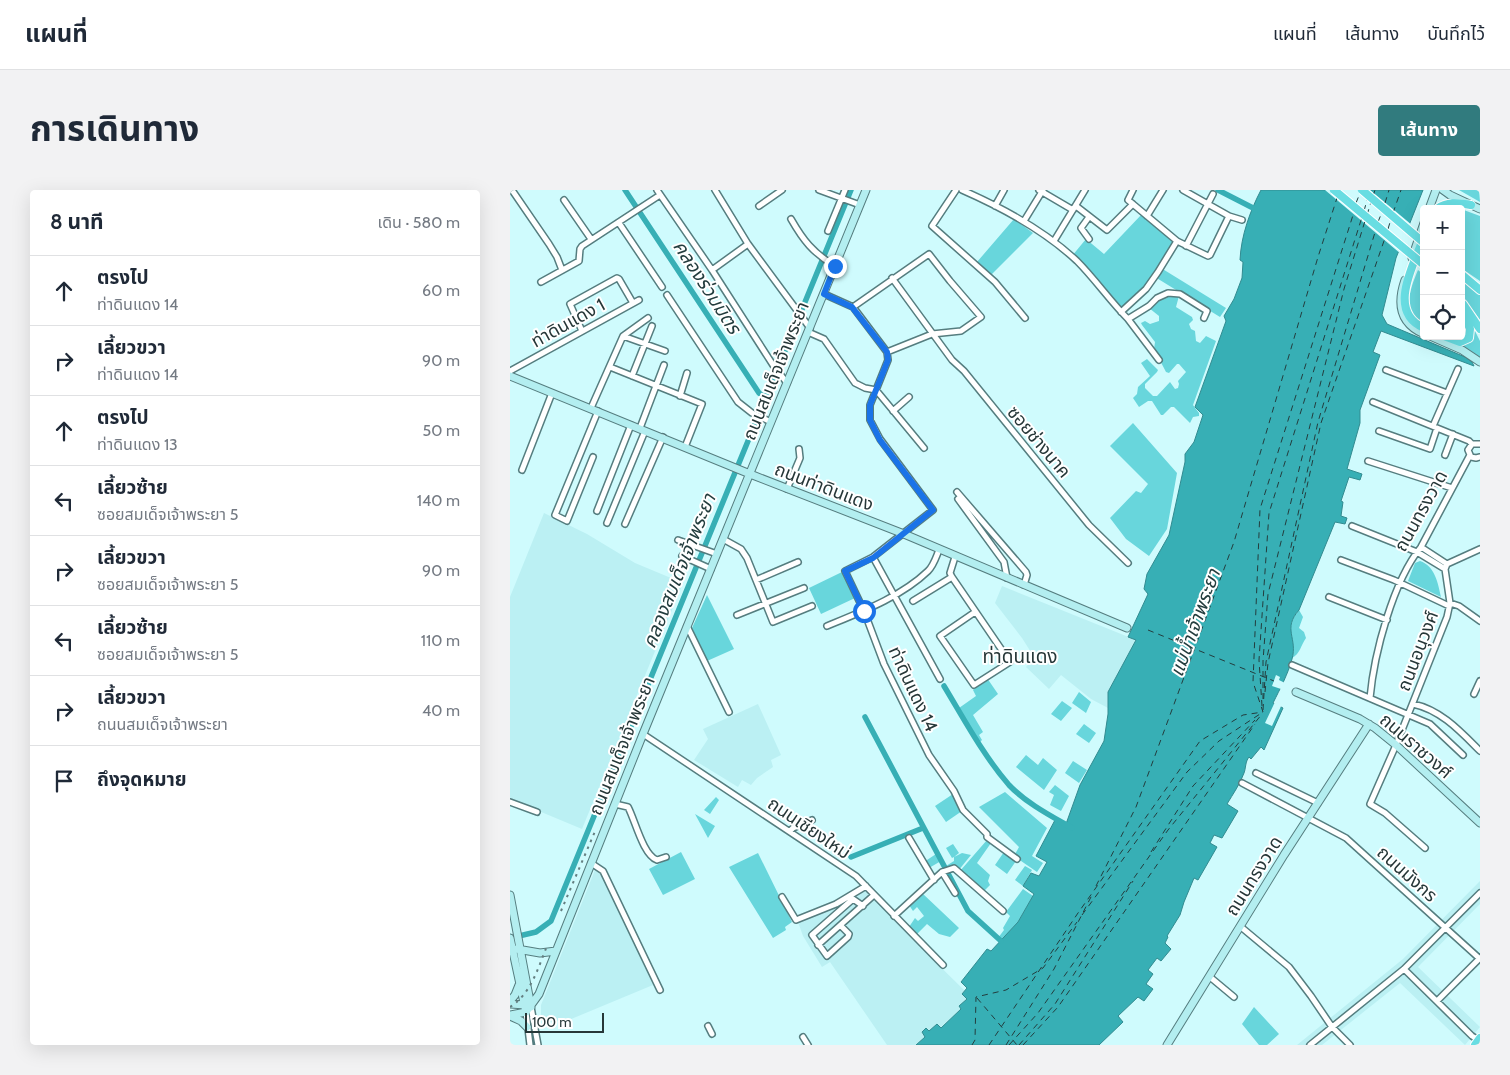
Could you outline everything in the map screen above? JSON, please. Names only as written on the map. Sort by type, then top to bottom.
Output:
[{"type":"main road","points":[[1334,190],[1420,262]]},
{"type":"main road","points":[[1362,190],[1420,240]]},
{"type":"main road","points":[[1443,205],[1452,202],[1471,205]]},
{"type":"main road","points":[[1420,248],[1406,288],[1404,301],[1404,306],[1410,318],[1420,325]]},
{"type":"main road","points":[[1465,278],[1480,290]]},
{"type":"main road","points":[[1465,308],[1480,329]]},
{"type":"main road","points":[[1465,317],[1470,329],[1468,338],[1465,340]]},
{"type":"street","points":[[512,190],[549,244],[562,270]]},
{"type":"street","points":[[715,190],[748,244],[807,328],[824,339],[855,383],[865,388],[876,390],[924,448]]},
{"type":"street","points":[[759,206],[782,190]]},
{"type":"street","points":[[819,190],[857,204]]},
{"type":"street","points":[[828,231],[843,199],[845,190]]},
{"type":"street","name":"ถนนสมเด็จเจ้าพระยา","points":[[527,1008],[539,994],[723,539],[746,472],[768,421],[787,384],[807,328],[824,294],[832,264],[857,204],[866,190]]},
{"type":"street","points":[[956,190],[932,226],[995,282],[1025,318]]},
{"type":"street","points":[[962,190],[973,192],[1024,221],[1054,241],[1078,262],[1128,319],[1159,360]]},
{"type":"street","points":[[995,206],[1004,190]]},
{"type":"street","points":[[1024,221],[1041,190],[1090,217],[1107,230],[1133,204]]},
{"type":"street","points":[[1054,241],[1085,190]]},
{"type":"street","points":[[1133,190],[1128,198],[1133,204],[1177,241],[1208,256],[1229,216]]},
{"type":"street","points":[[1147,216],[1163,190]]},
{"type":"street","points":[[1183,190],[1229,216],[1242,220]]},
{"type":"street","points":[[1430,205],[1436,190]]},
{"type":"street","points":[[1443,190],[1480,209]]},
{"type":"street","points":[[541,282],[579,261],[580,248],[638,210],[659,192],[787,384]]},
{"type":"street","points":[[1186,246],[1213,194]]},
{"type":"street","points":[[564,200],[591,240]]},
{"type":"street","points":[[1090,217],[1081,228],[1090,239]]},
{"type":"street","points":[[791,219],[802,237],[820,257],[832,264]]},
{"type":"street","points":[[619,223],[662,287]]},
{"type":"street","points":[[1420,235],[1401,290],[1400,301],[1406,320],[1420,331]]},
{"type":"street","points":[[1121,312],[1146,289],[1177,241]]},
{"type":"street","points":[[712,270],[748,244]]},
{"type":"street","points":[[852,307],[929,254],[950,282],[982,317],[961,331],[932,334],[887,352]]},
{"type":"street","points":[[582,331],[570,304],[617,278],[633,303]]},
{"type":"street","name":"ซอยช่างนาค","points":[[892,278],[932,334],[1089,525],[1128,563]]},
{"type":"street","points":[[1465,278],[1480,285]]},
{"type":"street","points":[[1128,319],[1149,306],[1156,298],[1171,292],[1180,294],[1207,311],[1204,318]]},
{"type":"street","points":[[667,294],[733,396],[744,408],[768,421]]},
{"type":"street","points":[[824,294],[852,307],[887,352],[888,360],[876,390]]},
{"type":"street","name":"ท่าดินแดง 1","points":[[510,371],[639,300]]},
{"type":"street","points":[[593,457],[567,520],[555,515],[577,462],[594,410],[623,336],[648,318]]},
{"type":"street","points":[[632,376],[652,326]]},
{"type":"street","points":[[623,336],[665,351]]},
{"type":"street","points":[[1439,340],[1462,350],[1480,362]]},
{"type":"street","points":[[606,523],[643,429],[664,365]]},
{"type":"street","points":[[610,367],[702,404],[685,447]]},
{"type":"street","points":[[1386,370],[1448,393]]},
{"type":"street","points":[[1379,431],[1430,449],[1435,427],[1458,370]]},
{"type":"street","points":[[680,396],[687,373]]},
{"type":"street","name":"ถนนท่าดินแดง","points":[[510,376],[904,534],[1127,628]]},
{"type":"street","name":"ท่าดินแดง 14","points":[[876,390],[870,405],[870,420],[880,440],[933,510],[873,558],[845,571],[864,611],[884,664],[929,755],[954,791],[963,810],[987,834],[987,838],[1017,859]]},
{"type":"street","points":[[522,470],[552,393]]},
{"type":"street","points":[[893,411],[909,397]]},
{"type":"street","points":[[1372,402],[1453,434],[1472,444],[1480,444]]},
{"type":"street","points":[[597,511],[631,425]]},
{"type":"street","points":[[1445,455],[1453,434]]},
{"type":"street","points":[[625,524],[662,438]]},
{"type":"street","name":"ถนนทรงวาด","points":[[1370,698],[1374,670],[1387,620],[1400,582],[1470,455],[1468,450],[1472,444]]},
{"type":"street","points":[[787,488],[800,458],[799,449]]},
{"type":"street","points":[[1470,455],[1474,458],[1480,457]]},
{"type":"street","points":[[1368,461],[1452,488]]},
{"type":"street","points":[[577,462],[589,467]]},
{"type":"street","points":[[566,489],[578,494]]},
{"type":"street","points":[[1007,578],[1004,562],[956,493],[1026,572],[1024,585]]},
{"type":"street","points":[[1352,526],[1419,550],[1446,566],[1480,549]]},
{"type":"street","points":[[723,539],[741,549],[747,558],[773,622],[812,606]]},
{"type":"street","points":[[678,540],[717,554]]},
{"type":"street","points":[[826,626],[864,611],[893,595],[928,571],[933,565],[939,550]]},
{"type":"street","points":[[682,556],[711,569]]},
{"type":"street","points":[[955,557],[950,570],[952,577],[976,612],[1010,662],[974,685],[940,638],[941,635],[976,612]]},
{"type":"street","points":[[873,558],[940,679]]},
{"type":"street","points":[[1341,560],[1464,609],[1480,621]]},
{"type":"street","points":[[756,580],[798,562]]},
{"type":"street","name":"ถนนอนุวงศ์","points":[[1424,848],[1385,814],[1370,804],[1409,714],[1447,617],[1450,604],[1446,566]]},
{"type":"street","points":[[913,601],[952,577]]},
{"type":"street","points":[[737,616],[804,588]]},
{"type":"street","points":[[1328,597],[1387,620]]},
{"type":"street","points":[[687,626],[729,712]]},
{"type":"street","points":[[1292,666],[1430,724],[1463,755]]},
{"type":"street","points":[[1474,694],[1480,682]]},
{"type":"street","name":"ถนนราชวงศ์","points":[[1296,692],[1369,724],[1396,744],[1480,823]]},
{"type":"street","points":[[1413,704],[1424,706],[1442,716],[1480,751]]},
{"type":"street","name":"ถนนทรงวาด","points":[[1169,1044],[1308,818],[1369,724]]},
{"type":"street","name":"ถนนเชียงใหม่","points":[[643,734],[856,876],[943,965]]},
{"type":"street","points":[[1256,773],[1318,803]]},
{"type":"street","name":"ถนนมังกร","points":[[1242,783],[1346,838],[1480,959]]},
{"type":"street","points":[[510,802],[537,812]]},
{"type":"street","points":[[615,804],[628,807],[643,844],[652,858],[657,860],[666,857]]},
{"type":"street","points":[[790,831],[812,820]]},
{"type":"street","points":[[909,838],[934,880]]},
{"type":"street","points":[[591,863],[603,871],[660,990]]},
{"type":"street","points":[[894,916],[942,872],[954,868],[1003,911]]},
{"type":"street","points":[[942,872],[955,893]]},
{"type":"street","points":[[782,897],[796,920],[836,904],[866,886]]},
{"type":"street","points":[[1310,1045],[1404,969],[1480,892]]},
{"type":"street","points":[[510,895],[520,950],[530,1045]]},
{"type":"street","points":[[818,945],[874,895]]},
{"type":"street","points":[[841,926],[849,934],[848,937],[830,954],[825,955],[812,936],[814,933],[854,899],[863,906]]},
{"type":"street","points":[[1240,927],[1288,968],[1311,996],[1332,1027],[1350,1045]]},
{"type":"street","points":[[511,942],[520,950],[540,953],[556,950]]},
{"type":"street","points":[[511,942],[520,984],[538,1045]]},
{"type":"street","points":[[1437,1001],[1480,959]]},
{"type":"street","points":[[1404,969],[1478,1041]]},
{"type":"street","points":[[1210,977],[1234,997]]},
{"type":"street","points":[[520,984],[510,1003],[527,1008]]},
{"type":"street","points":[[510,1015],[527,1008]]},
{"type":"street","points":[[510,1015],[527,1026]]},
{"type":"street","points":[[708,1026],[712,1034]]},
{"type":"street","points":[[803,1037],[808,1045]]},
{"type":"shaded area","points":[[1459,190],[1479,190],[1480,202]]},
{"type":"shaded area","points":[[1465,210],[1480,216],[1480,281],[1465,271]]},
{"type":"shaded area","points":[[1142,214],[1174,242],[1145,288],[1121,311],[1072,256],[1086,239],[1104,254]]},
{"type":"shaded area","points":[[1014,219],[1033,233],[991,275],[977,262]]},
{"type":"shaded area","points":[[1161,268],[1226,308],[1220,317],[1155,277]]},
{"type":"shaded area","points":[[1418,270],[1420,272],[1420,321],[1412,313],[1410,307],[1409,300]]},
{"type":"shaded area","points":[[1465,282],[1480,295],[1480,320],[1465,299]]},
{"type":"shaded area","points":[[1166,295],[1179,296],[1176,307],[1192,317],[1193,320],[1189,324],[1191,329],[1195,331],[1196,341],[1200,343],[1206,336],[1216,341],[1193,405],[1199,416],[1193,417],[1190,423],[1174,407],[1171,407],[1161,415],[1152,401],[1148,401],[1139,407],[1133,398],[1137,394],[1138,387],[1150,376],[1141,363],[1147,359],[1158,370],[1145,384],[1145,388],[1153,396],[1157,396],[1170,382],[1175,389],[1178,388],[1178,381],[1186,372],[1177,364],[1169,373],[1166,372],[1154,349],[1155,342],[1141,323],[1145,321],[1150,324],[1159,321],[1159,316],[1149,308],[1158,299]]},
{"type":"shaded area","points":[[1474,329],[1480,341],[1480,357],[1459,344],[1471,339]]},
{"type":"shaded area","points":[[1133,423],[1177,473],[1167,529],[1149,556],[1126,539],[1110,518],[1136,491],[1141,493],[1148,484],[1110,446]]},
{"type":"shaded area","points":[[544,513],[587,534],[635,563],[683,583],[582,829],[510,799],[510,597]]},
{"type":"shaded area","points":[[1420,561],[1425,563],[1432,571],[1441,597],[1408,581],[1415,563]]},
{"type":"shaded area","points":[[842,572],[855,598],[821,614],[809,588]]},
{"type":"shaded area","points":[[1002,586],[1136,640],[1108,692],[1108,708],[1091,699],[1061,675],[1049,689],[1026,667],[1034,657],[995,603]]},
{"type":"shaded area","points":[[707,595],[734,649],[707,661],[692,628]]},
{"type":"shaded area","points":[[1299,610],[1303,617],[1299,628],[1304,632],[1306,638],[1299,652],[1292,658],[1291,628],[1294,616]]},
{"type":"shaded area","points":[[987,678],[998,694],[973,715],[983,732],[979,735],[982,740],[979,743],[959,708],[976,696],[973,690]]},
{"type":"shaded area","points":[[1079,692],[1091,702],[1086,713],[1072,703]]},
{"type":"shaded area","points":[[1062,701],[1072,708],[1061,721],[1051,714]]},
{"type":"shaded area","points":[[758,704],[781,755],[771,760],[773,767],[757,778],[751,785],[742,780],[738,787],[694,760],[708,739],[703,729]]},
{"type":"shaded area","points":[[1084,724],[1096,733],[1089,743],[1076,734]]},
{"type":"shaded area","points":[[1026,755],[1038,765],[1043,758],[1057,770],[1044,790],[1016,767]]},
{"type":"shaded area","points":[[1073,761],[1087,770],[1079,783],[1065,773]]},
{"type":"shaded area","points":[[1055,785],[1069,796],[1061,811],[1050,805],[1054,795],[1049,792]]},
{"type":"shaded area","points":[[1005,792],[1047,828],[1032,856],[1043,863],[1037,872],[1014,856],[1019,847],[979,807]]},
{"type":"shaded area","points":[[953,794],[962,811],[946,822],[935,806]]},
{"type":"shaded area","points":[[716,797],[719,800],[710,814],[704,810]]},
{"type":"shaded area","points":[[695,814],[715,826],[708,838]]},
{"type":"shaded area","points":[[987,840],[991,843],[977,863],[990,875],[988,881],[990,885],[983,892],[967,878],[969,874],[967,877],[960,871]]},
{"type":"shaded area","points":[[953,844],[959,853],[952,858],[946,848]]},
{"type":"shaded area","points":[[681,852],[695,879],[663,895],[649,869]]},
{"type":"shaded area","points":[[1004,852],[1016,861],[1007,874],[995,865]]},
{"type":"shaded area","points":[[758,853],[792,922],[785,927],[786,930],[773,938],[729,867]]},
{"type":"shaded area","points":[[962,853],[971,855],[958,871],[946,866],[954,861],[954,857]]},
{"type":"shaded area","points":[[936,854],[941,861],[929,868],[924,862]]},
{"type":"shaded area","points":[[1025,866],[1032,870],[1023,886],[1015,880]]},
{"type":"shaded area","points":[[595,870],[600,871],[606,881],[653,985],[564,1022],[545,1022],[541,1020],[541,1005]]},
{"type":"shaded area","points":[[1480,881],[1480,904],[1418,967],[1480,1027],[1465,1045],[1400,983],[1322,1045],[1297,1045],[1403,959]]},
{"type":"shaded area","points":[[865,889],[965,991],[962,994],[967,999],[961,1009],[940,1028],[922,1032],[926,1037],[916,1045],[887,1045],[830,962],[822,967],[803,936],[798,922]]},
{"type":"shaded area","points":[[1023,889],[1033,896],[1018,922],[1001,941],[998,938],[1010,916],[1006,912]]},
{"type":"shaded area","points":[[922,893],[959,928],[950,937],[939,934],[927,924],[917,934],[909,927],[915,918],[918,921],[924,916],[917,907],[913,911],[909,905]]},
{"type":"shaded area","points":[[1254,1007],[1279,1034],[1267,1045],[1259,1045],[1242,1024]]},
{"type":"water","name":"แม่น้ำเจ้าพระยา","points":[[1261,190],[1423,190],[1396,258],[1382,315],[1387,324],[1420,338],[1420,340],[1425,340],[1465,357],[1474,366],[1381,331],[1373,352],[1380,355],[1360,410],[1360,423],[1347,469],[1362,474],[1360,480],[1349,477],[1341,501],[1343,502],[1341,516],[1347,518],[1345,524],[1335,522],[1299,610],[1294,617],[1291,628],[1292,659],[1273,703],[1283,708],[1264,750],[1261,747],[1251,759],[1249,757],[1246,763],[1245,771],[1227,804],[1238,811],[1222,838],[1214,835],[1210,843],[1217,847],[1198,880],[1194,878],[1180,915],[1167,936],[1165,943],[1171,949],[1161,961],[1157,958],[1148,970],[1153,974],[1146,984],[1153,989],[1144,1001],[1138,997],[1118,1016],[1123,1022],[1099,1045],[916,1045],[925,1037],[922,1032],[926,1028],[929,1031],[937,1024],[941,1028],[961,1009],[959,1006],[967,999],[962,994],[967,988],[961,982],[987,949],[991,951],[1018,922],[1034,894],[1023,886],[1031,873],[1039,876],[1047,862],[1036,856],[1055,820],[1066,824],[1080,785],[1104,741],[1108,714],[1108,692],[1136,640],[1128,637],[1148,594],[1144,589],[1147,574],[1169,535],[1185,462],[1185,454],[1194,442],[1203,415],[1195,407],[1226,321],[1224,316],[1234,299],[1242,278],[1243,262],[1240,260],[1242,242],[1253,206]]},
{"type":"pier","points":[[1325,190],[1370,190],[1412,225],[1401,254]]},
{"type":"pier","points":[[1276,675],[1280,677],[1279,680],[1285,683],[1277,702],[1282,704],[1272,726],[1265,723],[1281,689],[1272,686]]},
{"type":"waterway","name":"คลองร่วมมิตร","points":[[625,190],[759,393],[766,398]]},
{"type":"waterway","name":"คลองสมเด็จเจ้าพระยา","points":[[510,938],[536,932],[551,921],[851,190]]},
{"type":"waterway","points":[[1218,190],[1257,210]]},
{"type":"waterway","points":[[944,686],[982,749],[1009,785],[1047,814],[1072,828]]},
{"type":"waterway","points":[[865,717],[968,911],[1001,941]]},
{"type":"waterway","points":[[851,857],[923,828]]},
{"type":"ferry route","points":[[1373,196],[1375,190]]},
{"type":"ferry route","points":[[1385,203],[1389,190]]},
{"type":"ferry route","points":[[1393,213],[1401,190]]},
{"type":"ferry route","points":[[1356,203],[1360,193]]},
{"type":"ferry route","points":[[1096,886],[1136,807],[1234,542],[1337,198]]},
{"type":"ferry route","points":[[1364,211],[1367,200]]},
{"type":"ferry route","points":[[1367,215],[1371,202]]},
{"type":"ferry route","points":[[989,1045],[1078,913],[1200,741],[1243,715],[1263,712],[1253,682],[1260,509],[1354,212]]},
{"type":"ferry route","points":[[1378,222],[1382,212]]},
{"type":"ferry route","points":[[1262,706],[1259,660],[1269,513],[1362,217]]},
{"type":"ferry route","points":[[1388,229],[1391,219]]},
{"type":"ferry route","points":[[1263,699],[1263,661],[1268,594],[1344,289],[1365,221]]},
{"type":"ferry route","points":[[1263,710],[1266,662],[1318,422],[1376,229]]},
{"type":"ferry route","points":[[1265,692],[1268,663],[1321,423],[1385,238]]},
{"type":"ferry route","points":[[1148,630],[1274,681]]},
{"type":"ferry route","points":[[1082,915],[1187,772],[1219,741],[1260,714]]},
{"type":"ferry route","points":[[1009,1045],[1038,1013],[1168,830],[1262,714]]},
{"type":"ferry route","points":[[1151,852],[1193,786],[1255,720]]},
{"type":"ferry route","points":[[1023,1045],[1058,1007],[1255,724]]},
{"type":"ferry route","points":[[1019,1045],[1055,1004],[1133,881]]},
{"type":"ferry route","points":[[1006,1045],[1054,969],[1092,895]]},
{"type":"ferry route","points":[[972,1045],[975,1040],[976,997],[1006,990],[1043,968],[1077,922]]},
{"type":"ferry route","points":[[977,998],[1017,1045]]},
{"type":"railway","points":[[561,911],[596,829]]},
{"type":"railway","points":[[510,1007],[529,988],[547,946]]},
{"type":"district","name":"ท่าดินแดง","points":[[1020,656]]},
{"type":"route","points":[[835,266],[824,294],[852,307],[887,352],[888,360],[870,405],[870,420],[880,440],[933,510],[873,558],[845,571],[864,611]]}]
